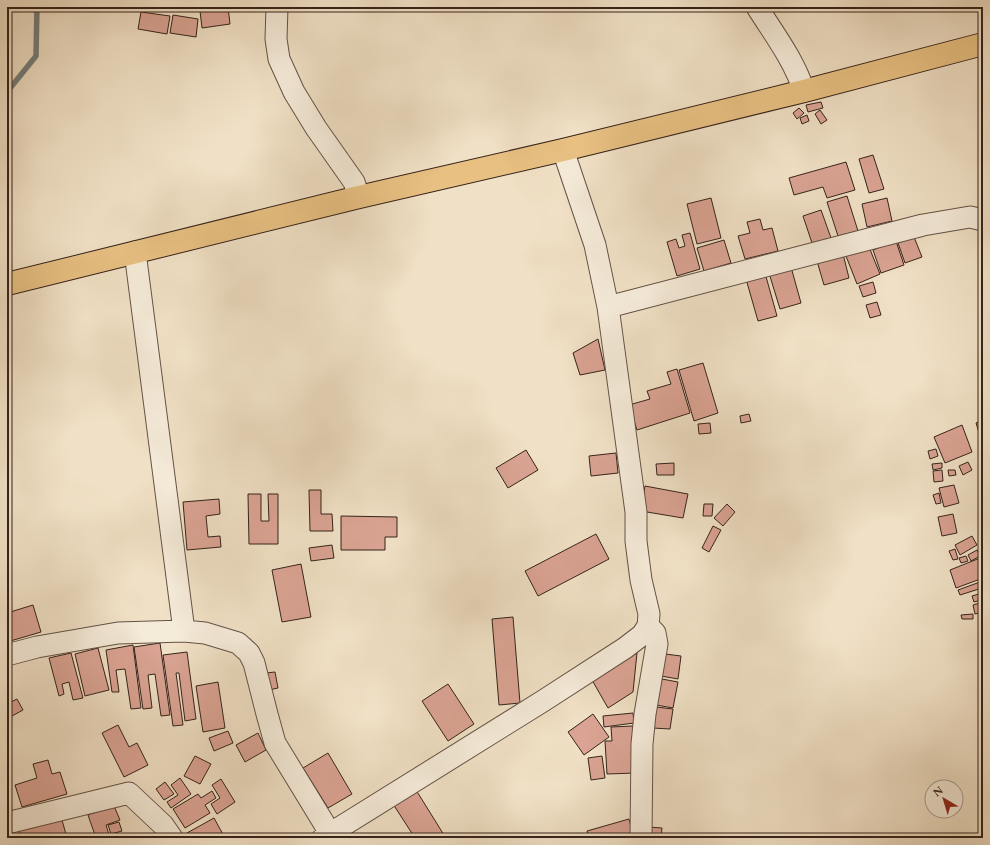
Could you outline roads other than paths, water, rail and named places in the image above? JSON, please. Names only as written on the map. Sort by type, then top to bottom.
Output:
[{"type":"main road","points":[[7,284],[359,197],[563,150],[804,91],[983,44]]},
{"type":"street","points":[[277,7],[276,39],[279,59],[294,92],[316,128],[354,182],[359,197]]},
{"type":"street","points":[[757,7],[789,58],[799,77],[804,91]]},
{"type":"street","points":[[7,655],[37,647],[118,633],[184,631],[205,633],[238,643],[249,653],[254,663],[275,743],[329,836],[543,701],[619,652],[642,635],[648,626],[649,614],[636,541],[636,512],[608,307],[595,245],[563,150]]},
{"type":"street","points":[[608,307],[923,225],[970,217],[983,220]]},
{"type":"street","points":[[135,252],[184,631]]},
{"type":"street","points":[[641,838],[642,744],[646,708],[657,644],[655,633],[648,626]]},
{"type":"street","points":[[7,823],[130,793],[163,825],[172,838]]},
{"type":"waterway","points":[[7,92],[36,56],[37,7]]}]
